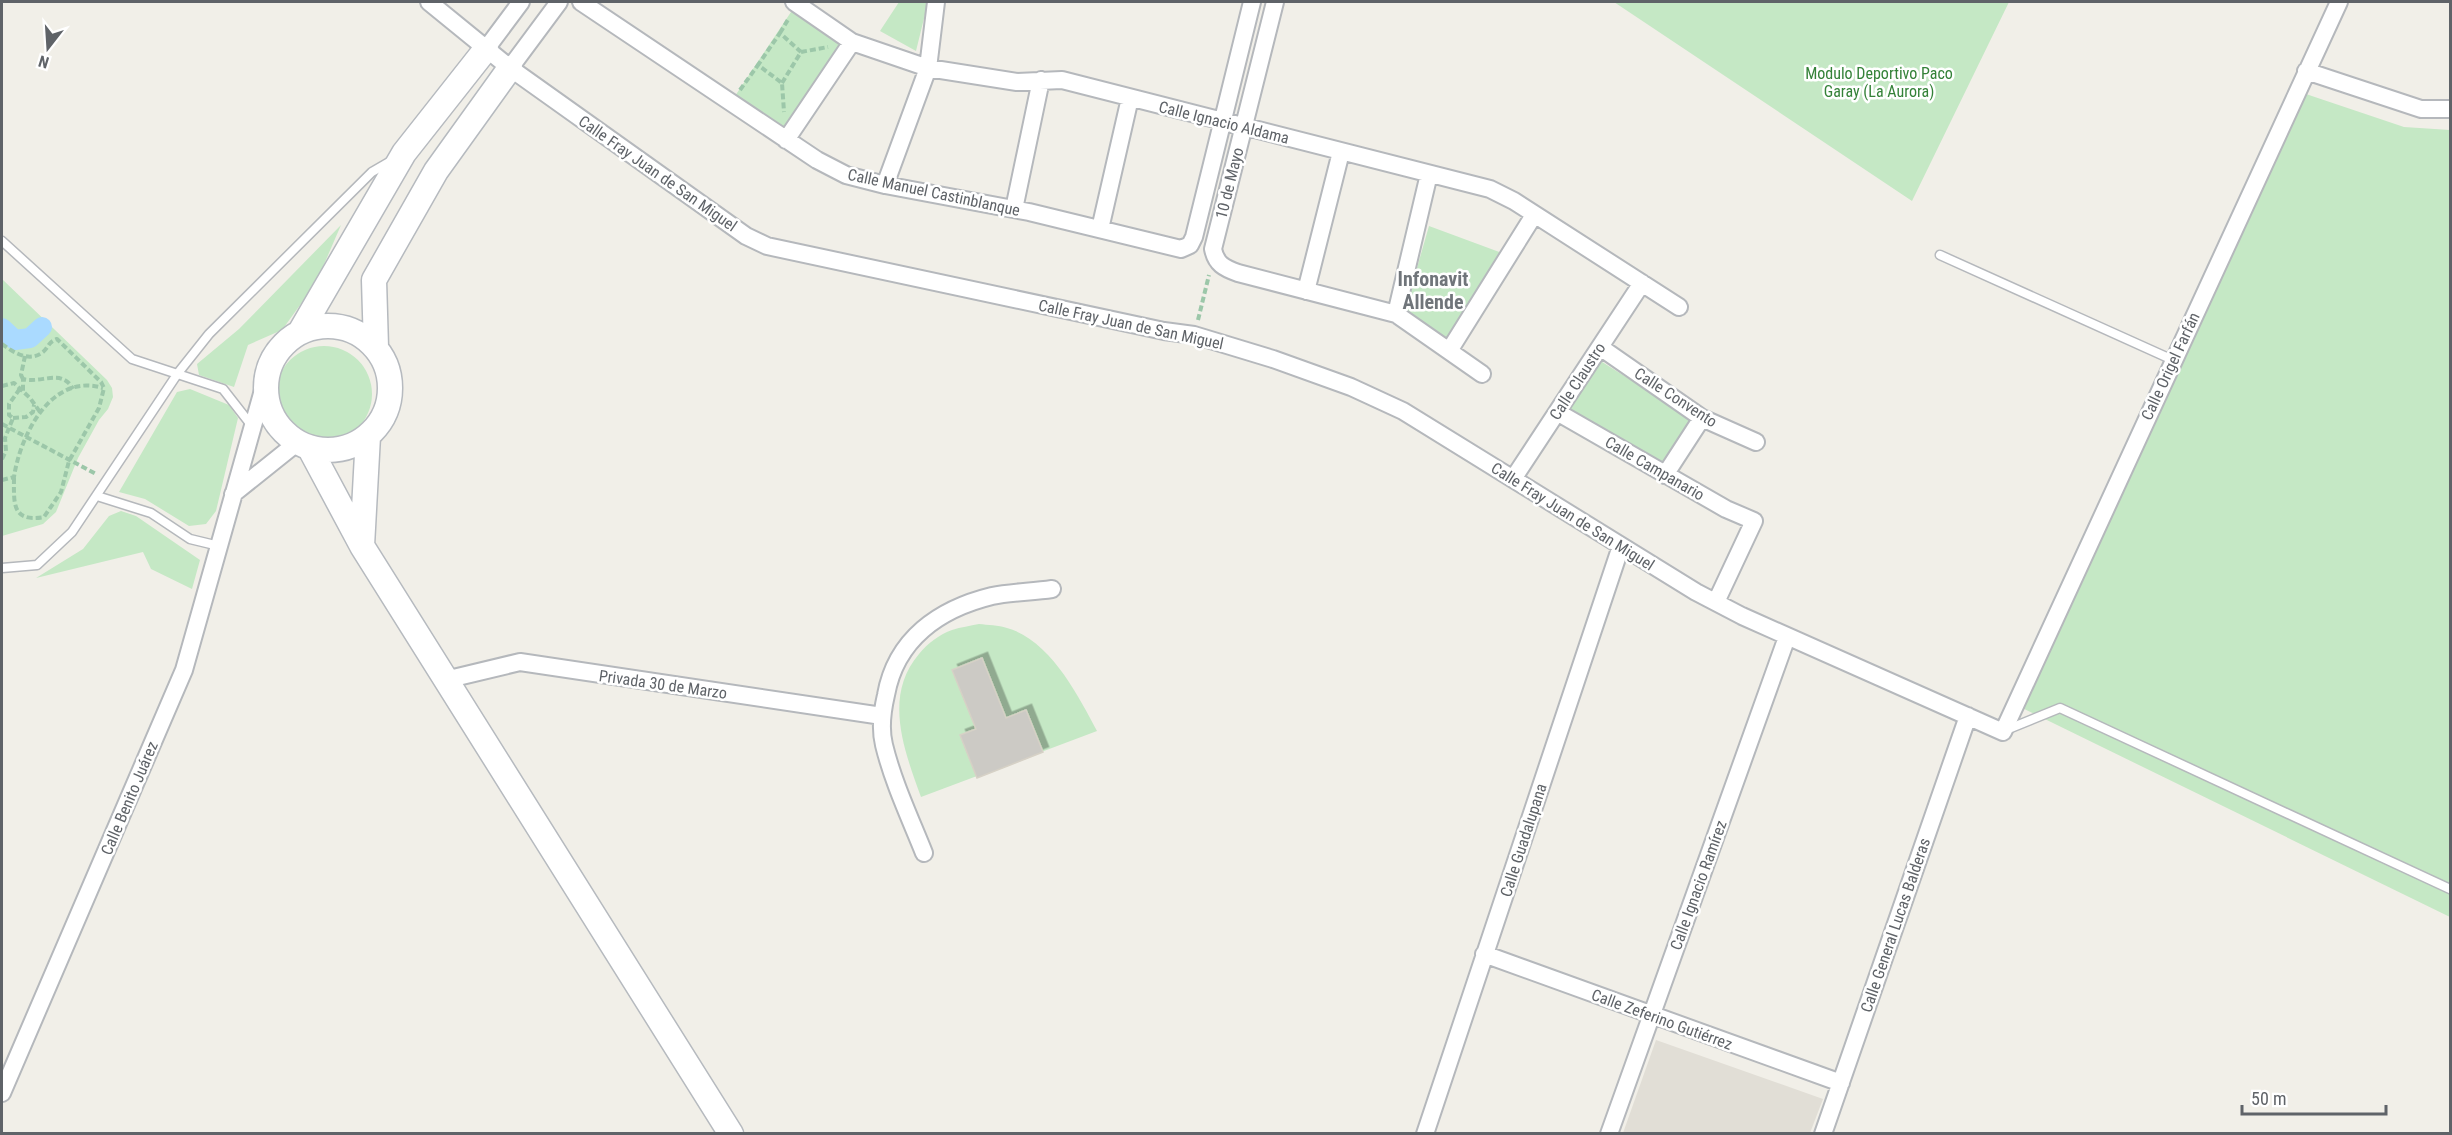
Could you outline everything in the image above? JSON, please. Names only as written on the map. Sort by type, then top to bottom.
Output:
[{"type":"main road","points":[[486,49],[404,153],[300,332],[278,350],[267,376],[267,402],[278,425],[303,445],[445,680],[730,1134]]},
{"type":"main road","points":[[436,171],[433,149],[486,67],[486,49]]},
{"type":"main road","points":[[376,347],[374,280],[436,171],[510,68]]},
{"type":"main road","points":[[300,332],[327,326],[354,331],[376,347],[388,369],[391,394],[384,417],[368,436],[350,447],[329,450],[303,445]]},
{"type":"main road","points":[[362,546],[368,436]]},
{"type":"street","name":"Calle Fray Juan de San Miguel","points":[[429,2],[510,68],[746,236],[766,246],[1164,331],[1194,335],[1351,387],[1403,411],[1716,602],[1787,637],[2002,732]]},
{"type":"street","points":[[486,49],[521,2]]},
{"type":"street","points":[[510,68],[559,2]]},
{"type":"street","name":"Calle Manuel Castinblanque","points":[[581,2],[786,140],[846,175],[885,185],[1014,209],[1171,247],[1181,249],[1190,244]]},
{"type":"street","name":"Calle Ignacio Aldama","points":[[794,2],[852,42],[928,68],[1017,82],[1062,80],[1490,189],[1534,214],[1679,307]]},
{"type":"street","points":[[885,185],[928,68],[936,2]]},
{"type":"street","name":"10 de Mayo","points":[[1190,244],[1194,237],[1252,2]]},
{"type":"street","name":"10 de Mayo","points":[[1215,260],[1213,249],[1275,2]]},
{"type":"street","name":"Calle Origel Farfán","points":[[2002,732],[2339,2]]},
{"type":"street","points":[[786,140],[852,42]]},
{"type":"street","points":[[2306,71],[2421,109],[2451,109]]},
{"type":"street","points":[[1014,209],[1041,80]]},
{"type":"street","points":[[1100,230],[1130,98]]},
{"type":"street","points":[[1306,291],[1341,152]]},
{"type":"street","points":[[1396,314],[1429,174]]},
{"type":"street","points":[[1449,351],[1534,214]]},
{"type":"street","points":[[1215,260],[1225,269],[1238,273],[1396,314],[1482,374]]},
{"type":"street","name":"Calle Claustro","points":[[1513,479],[1642,283]]},
{"type":"street","name":"Calle Convento","points":[[1600,347],[1702,418],[1756,442]]},
{"type":"street","name":"Calle Benito Juárez","points":[[2,1093],[184,670],[267,376]]},
{"type":"street","name":"Calle Campanario","points":[[1557,412],[1726,509],[1754,521],[1716,602]]},
{"type":"street","points":[[1665,475],[1702,418]]},
{"type":"street","points":[[233,494],[303,445]]},
{"type":"street","name":"Calle Guadalupana","points":[[1425,1134],[1621,546]]},
{"type":"street","points":[[924,853],[883,744],[882,716],[889,675],[910,640],[944,613],[992,596],[1052,589]]},
{"type":"street","name":"Calle Ignacio Ramírez","points":[[1609,1134],[1787,637]]},
{"type":"street","name":"Privada 30 de Marzo","points":[[445,680],[520,662],[882,716]]},
{"type":"street","name":"Calle General Lucas Balderas","points":[[1823,1134],[1968,716]]},
{"type":"street","name":"Calle Zeferino Gutiérrez","points":[[1484,954],[1840,1083]]},
{"type":"lane","points":[[2,568],[37,565],[72,532],[178,374],[209,334],[372,172],[404,153]]},
{"type":"lane","points":[[2,241],[132,359],[223,389],[252,426]]},
{"type":"lane","points":[[1940,255],[2173,360]]},
{"type":"lane","points":[[97,496],[152,513],[190,539],[219,546]]},
{"type":"lane","points":[[2002,732],[2060,708],[2451,889]]},
{"type":"path","points":[[731,102],[780,33],[801,52],[782,83],[786,140]]},
{"type":"path","points":[[758,65],[782,83]]},
{"type":"path","points":[[1194,335],[1215,260]]},
{"type":"path","points":[[2,344],[25,356],[35,356],[43,351],[50,341],[57,339],[101,382],[104,388],[99,408],[69,461],[61,492],[44,517],[31,519],[22,516],[14,507],[14,477],[26,437],[40,412],[62,394],[73,389],[95,386],[104,388]]},
{"type":"path","points":[[23,391],[21,375],[25,356]]},
{"type":"path","points":[[23,379],[40,381],[58,377],[65,379],[73,389]]},
{"type":"path","points":[[2,386],[14,383],[40,412]]},
{"type":"path","points":[[23,391],[20,390],[9,404],[9,415],[20,419],[30,415],[34,404]]},
{"type":"path","points":[[2,459],[6,451],[5,438],[13,418]]},
{"type":"path","points":[[2,424],[107,480]]},
{"type":"path","points":[[2,480],[14,477]]},
{"type":"shaded area","points":[[1656,1040],[1823,1099],[1810,1133],[1623,1133]]},
{"type":"green space","points":[[899,2],[928,2],[916,51],[880,31]]},
{"type":"green space","name":"Modulo Deportivo Paco Garay (La Aurora)","points":[[1614,2],[2009,2],[1912,201]]},
{"type":"green space","points":[[797,3],[852,42],[786,140],[731,102]]},
{"type":"green space","points":[[2297,91],[2404,127],[2450,130],[2450,917],[2014,704]]},
{"type":"green space","points":[[341,225],[316,283],[282,330],[248,345],[234,387],[199,375],[197,364],[239,329]]},
{"type":"green space","points":[[1429,226],[1502,253],[1445,348],[1404,313]]},
{"type":"green space","points":[[2,279],[107,380],[112,388],[113,397],[78,458],[56,512],[43,524],[2,536]]},
{"type":"green space","points":[[324,346],[343,349],[358,360],[369,375],[372,394],[369,413],[358,428],[343,439],[324,442],[305,439],[290,428],[279,413],[276,394],[279,375],[290,360],[305,349]]},
{"type":"green space","points":[[1599,360],[1699,423],[1661,473],[1565,410]]},
{"type":"green space","points":[[190,389],[229,405],[238,418],[216,511],[206,524],[189,526],[145,499],[119,492],[177,392]]},
{"type":"green space","points":[[121,511],[136,516],[200,560],[192,589],[151,569],[143,552],[36,578],[83,549],[109,516]]},
{"type":"green space","points":[[979,624],[1007,628],[1037,644],[1072,686],[1097,731],[921,797],[903,742],[899,705],[902,687],[908,670],[930,643],[952,630]]},
{"type":"building","points":[[982,658],[1006,718],[1026,710],[1043,752],[977,778],[960,735],[976,729],[952,670]]},
{"type":"waterway","points":[[2,328],[15,340],[30,338],[42,327]]},
{"type":"district","name":"Infonavit Allende","points":[[1433,290]]}]
